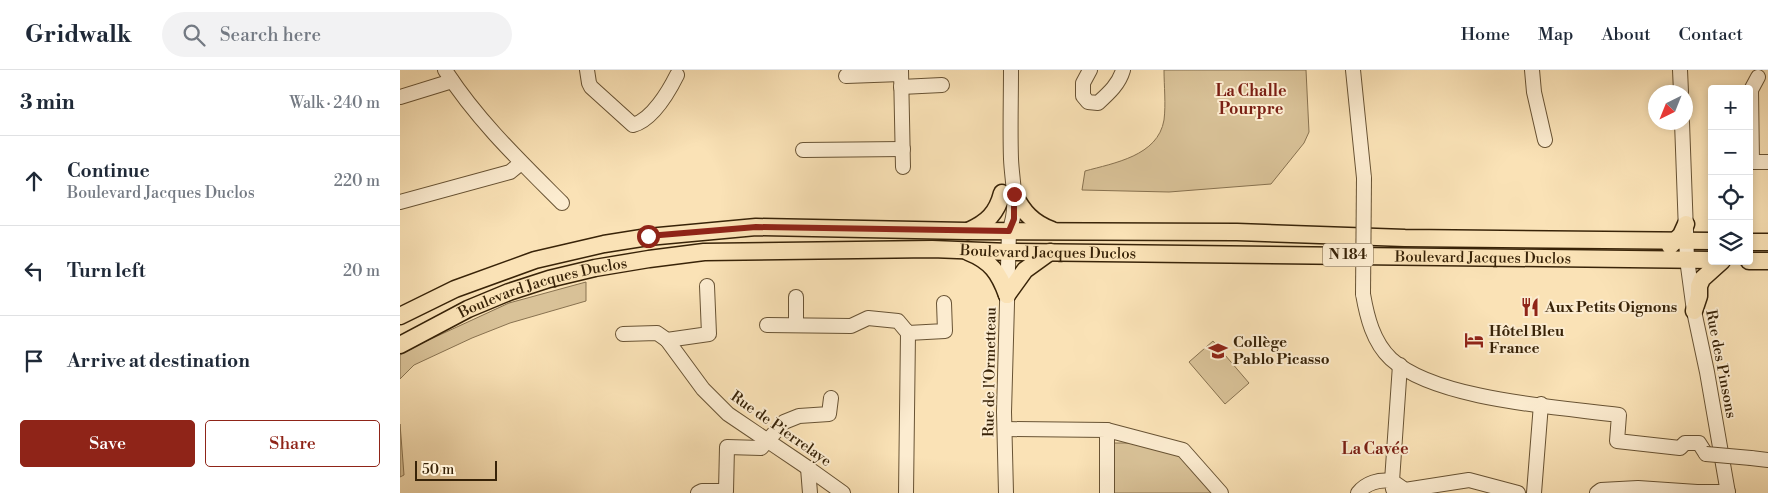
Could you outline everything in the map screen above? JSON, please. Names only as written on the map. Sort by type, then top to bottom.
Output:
[{"type":"main road","points":[[966,231],[979,226],[990,218],[1008,194],[1029,218],[1041,226],[1054,231]]},
{"type":"main road","points":[[1682,240],[1686,224]]},
{"type":"main road","name":"Boulevard Jacques Duclos","points":[[400,316],[455,289],[535,260],[648,236],[756,227],[966,231],[1237,232],[1405,238],[1708,241]]},
{"type":"main road","name":"N 184","points":[[963,250],[979,242],[998,238],[1009,231]]},
{"type":"main road","name":"N 184","points":[[1009,252],[1021,244],[1044,237],[1054,231]]},
{"type":"main road","name":"N 184","points":[[1641,259],[1649,252],[1665,249],[1682,240]]},
{"type":"main road","points":[[1753,242],[1768,242]]},
{"type":"main road","name":"Boulevard Jacques Duclos","points":[[400,345],[468,309],[509,292],[549,279],[649,258],[704,252],[932,248],[1009,252],[1708,260]]},
{"type":"main road","points":[[963,250],[979,256],[992,266],[1002,280],[1007,295]]},
{"type":"main road","name":"N 184","points":[[1687,260],[1708,250]]},
{"type":"main road","points":[[1007,295],[1025,270],[1050,252]]},
{"type":"main road","points":[[1753,261],[1768,261]]},
{"type":"main road","points":[[1694,310],[1702,279],[1718,265]]},
{"type":"street","points":[[587,70],[591,87],[633,125],[642,122],[652,111],[668,92],[678,75]]},
{"type":"street","name":"Rue de l'Ormetteau","points":[[1006,493],[1007,295],[1009,231],[1014,219],[1008,194],[1011,160],[1010,70]]},
{"type":"street","points":[[1090,70],[1083,83],[1082,96],[1088,102],[1098,103],[1111,92],[1121,78],[1123,70]]},
{"type":"street","points":[[1353,70],[1364,178],[1363,294],[1366,315],[1372,330],[1381,347],[1392,359],[1436,384],[1492,398],[1619,415],[1617,441],[1680,448],[1685,443],[1699,443],[1706,454],[1768,460]]},
{"type":"street","points":[[1532,70],[1534,92],[1545,140]]},
{"type":"street","points":[[1680,70],[1681,85]]},
{"type":"street","points":[[400,98],[449,75],[483,122],[562,203]]},
{"type":"street","points":[[846,76],[901,77],[942,85]]},
{"type":"street","points":[[1760,76],[1751,90],[1752,162],[1768,162]]},
{"type":"street","points":[[901,77],[903,167]]},
{"type":"street","points":[[1682,130],[1686,224]]},
{"type":"street","points":[[803,150],[903,149]]},
{"type":"street","points":[[400,202],[510,172],[521,163]]},
{"type":"street","name":"Rue des Pinsons","points":[[1682,240],[1709,380],[1728,493]]},
{"type":"street","points":[[623,334],[657,333],[667,340],[709,334],[708,286]]},
{"type":"street","points":[[796,297],[796,325]]},
{"type":"street","points":[[908,333],[944,331],[944,303]]},
{"type":"street","points":[[767,325],[851,326],[868,318],[898,321],[908,333],[906,493]]},
{"type":"street","name":"Rue de Pierrelaye","points":[[667,340],[703,389],[728,414],[843,493]]},
{"type":"street","points":[[1393,487],[1400,365]]},
{"type":"street","points":[[698,493],[702,491],[726,492],[727,447],[761,448],[784,422],[799,416],[829,414],[831,398]]},
{"type":"street","points":[[1534,493],[1541,404]]},
{"type":"street","points":[[1005,428],[1107,430],[1183,450],[1222,493]]},
{"type":"street","points":[[1107,430],[1107,493]]},
{"type":"street","points":[[808,468],[810,493]]},
{"type":"street","points":[[1358,493],[1363,487],[1381,480],[1393,487],[1405,490],[1444,489],[1469,480],[1514,492]]},
{"type":"street","points":[[1597,493],[1601,490],[1639,490],[1728,493]]},
{"type":"shaded area","points":[[1164,70],[1306,70],[1309,132],[1304,143],[1271,184],[1169,192],[1082,190],[1085,171],[1133,156],[1153,142],[1160,132],[1165,114]]},
{"type":"shaded area","points":[[586,282],[586,301],[510,323],[472,338],[414,365],[400,379],[400,355],[420,344],[509,303]]},
{"type":"shaded area","points":[[1213,341],[1249,383],[1225,404],[1189,362]]},
{"type":"shaded area","points":[[400,424],[404,475],[400,477]]},
{"type":"shaded area","points":[[1111,443],[1131,443],[1184,457],[1216,493],[1111,493]]},
{"type":"place","name":"Aux Petits Oignons","points":[[1530,307]]},
{"type":"place","name":"Hôtel Bleu France","points":[[1474,340]]},
{"type":"place","name":"Collège Pablo Picasso","points":[[1218,351]]},
{"type":"district","name":"La Challe Pourpre","points":[[1251,100]]},
{"type":"district","name":"La Cavée","points":[[1375,449]]},
{"type":"route","points":[[648,236],[756,227],[1009,231],[1014,219],[1014,194]]}]
